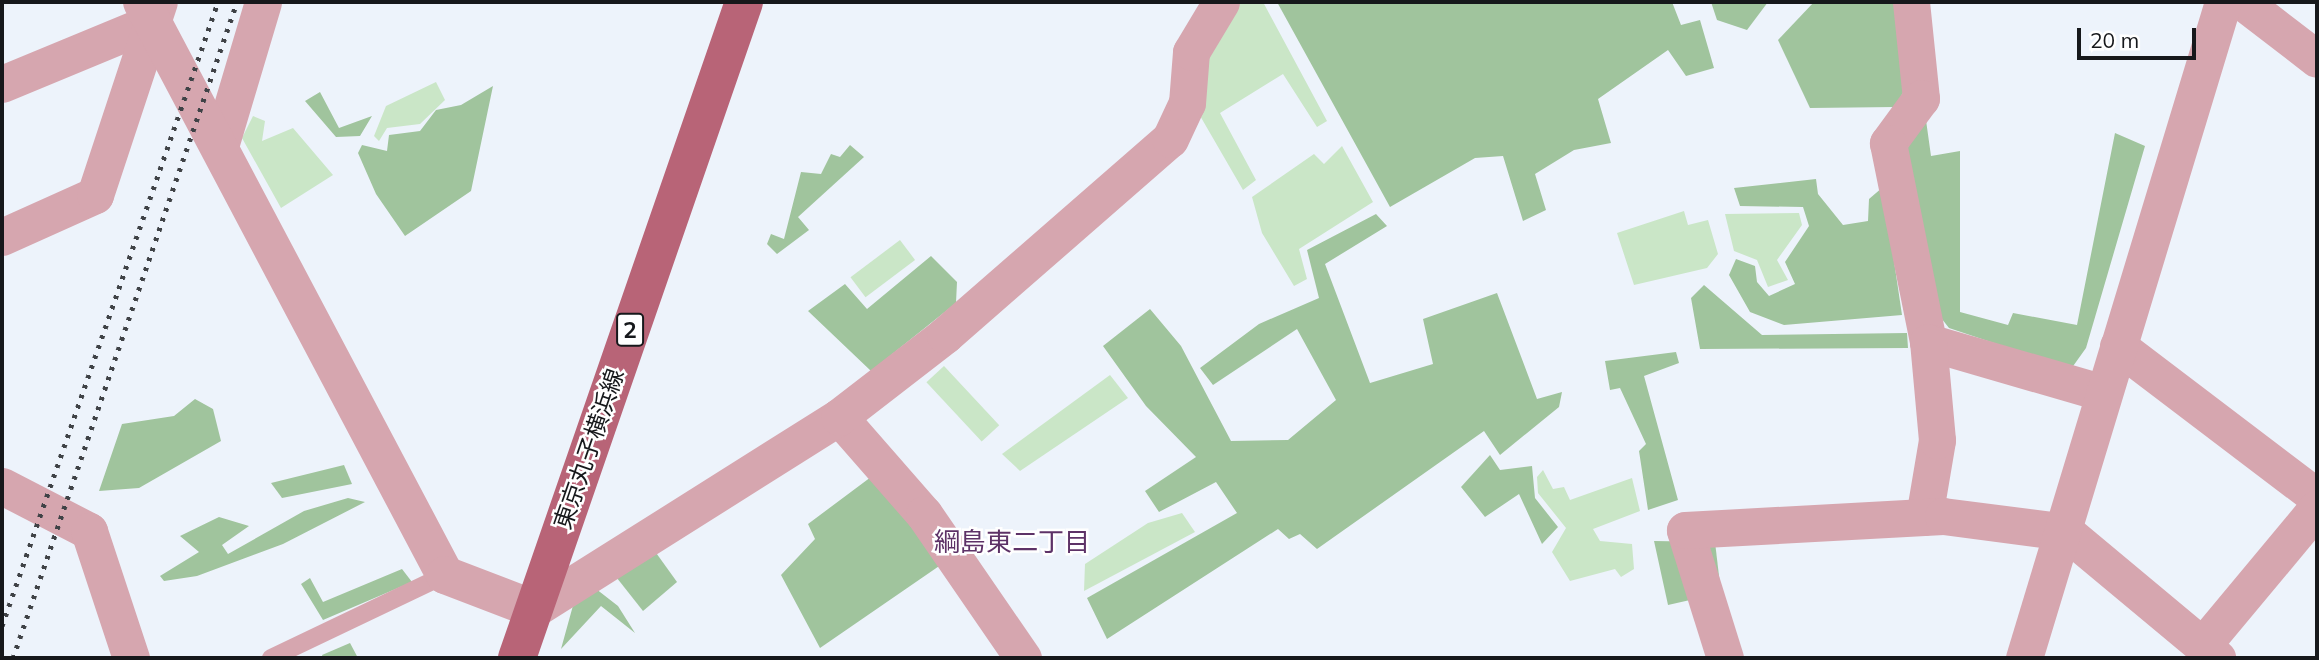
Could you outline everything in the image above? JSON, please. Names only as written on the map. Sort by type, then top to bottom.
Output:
[{"type":"main road","name":"東京丸子横浜線","points":[[517,658],[744,2]]},
{"type":"street","points":[[221,143],[263,2]]},
{"type":"street","points":[[151,8],[445,575],[534,609],[839,417],[945,335],[1171,139],[1187,103],[1191,52],[1221,2]]},
{"type":"street","points":[[1911,2],[1921,98],[1888,144],[1928,342],[1937,440],[1924,517]]},
{"type":"street","points":[[2024,658],[2066,532],[2104,393],[2223,2]]},
{"type":"street","points":[[2243,2],[2317,59]]},
{"type":"street","points":[[2,84],[151,8]]},
{"type":"street","points":[[2,237],[95,195],[151,8]]},
{"type":"street","points":[[1928,342],[2104,393]]},
{"type":"street","points":[[2118,346],[2317,497]]},
{"type":"street","points":[[839,417],[924,514],[1023,658]]},
{"type":"street","points":[[2,486],[89,531],[131,658]]},
{"type":"street","points":[[1725,658],[1685,530],[1924,517],[2066,532],[2209,652],[2317,508]]},
{"type":"lane","points":[[271,658],[445,575]]},
{"type":"green space","points":[[1241,2],[1263,2],[1327,121],[1317,127],[1283,74],[1220,113],[1256,180],[1243,190],[1199,114],[1214,26]]},
{"type":"green space","points":[[1277,2],[1672,2],[1681,25],[1700,20],[1714,68],[1686,76],[1668,50],[1598,99],[1611,143],[1574,150],[1535,174],[1546,210],[1523,221],[1503,156],[1475,158],[1390,207]]},
{"type":"green space","points":[[1711,2],[1768,2],[1747,30],[1717,20]]},
{"type":"green space","points":[[1814,2],[1894,2],[1905,89],[1895,107],[1810,108],[1778,40]]},
{"type":"green space","points":[[436,82],[445,100],[420,124],[387,128],[379,141],[374,136],[386,106]]},
{"type":"green space","points":[[493,86],[471,191],[405,236],[376,194],[358,153],[362,145],[387,151],[389,135],[420,131],[436,110],[461,105]]},
{"type":"green space","points":[[320,92],[339,128],[372,116],[360,136],[336,137],[305,101]]},
{"type":"green space","points":[[1925,113],[1931,156],[1960,151],[1960,312],[2008,325],[2013,313],[2077,325],[2115,133],[2145,146],[2086,348],[2071,369],[1949,328],[1927,300],[1901,144]]},
{"type":"green space","points":[[253,116],[265,121],[262,141],[293,128],[333,175],[281,208],[242,138]]},
{"type":"green space","points":[[850,145],[864,157],[798,217],[809,230],[777,254],[767,244],[771,234],[784,239],[801,172],[821,174],[831,154],[840,157]]},
{"type":"green space","points":[[1342,146],[1373,202],[1299,249],[1307,279],[1294,286],[1262,233],[1252,197],[1314,154],[1324,164]]},
{"type":"green space","points":[[1816,179],[1818,194],[1843,225],[1868,221],[1869,199],[1883,187],[1902,315],[1784,325],[1750,312],[1729,275],[1736,259],[1755,266],[1757,282],[1769,296],[1795,284],[1785,262],[1809,226],[1803,207],[1740,206],[1734,188]]},
{"type":"green space","points":[[1684,211],[1688,225],[1708,220],[1718,254],[1707,268],[1634,285],[1617,233]]},
{"type":"green space","points":[[1799,213],[1802,225],[1777,260],[1788,280],[1768,287],[1757,260],[1734,251],[1725,214]]},
{"type":"green space","points":[[1376,214],[1387,226],[1325,264],[1370,383],[1433,364],[1423,319],[1497,293],[1537,399],[1562,392],[1559,407],[1500,455],[1484,431],[1317,549],[1300,534],[1289,539],[1278,529],[1107,639],[1087,598],[1237,513],[1216,482],[1159,512],[1145,491],[1196,457],[1146,406],[1103,346],[1150,309],[1181,346],[1231,441],[1288,440],[1336,400],[1297,329],[1213,385],[1200,368],[1259,324],[1319,298],[1307,250]]},
{"type":"green space","points":[[900,240],[915,260],[866,297],[850,277]]},
{"type":"green space","points":[[931,256],[957,282],[956,303],[871,371],[808,311],[845,284],[867,309]]},
{"type":"green space","points":[[1704,285],[1762,335],[1907,333],[1908,348],[1700,349],[1691,298]]},
{"type":"green space","points":[[1676,352],[1679,363],[1644,376],[1678,500],[1648,510],[1639,451],[1646,444],[1620,388],[1610,390],[1605,361]]},
{"type":"green space","points":[[944,366],[999,425],[982,442],[926,382]]},
{"type":"green space","points":[[1110,375],[1128,398],[1020,471],[1002,454]]},
{"type":"green space","points":[[195,399],[213,409],[221,441],[139,488],[99,491],[122,424],[174,416]]},
{"type":"green space","points":[[1490,455],[1500,470],[1532,466],[1535,498],[1558,527],[1542,544],[1519,494],[1485,517],[1461,487]]},
{"type":"green space","points":[[344,465],[352,484],[282,498],[271,483]]},
{"type":"green space","points":[[1543,470],[1553,489],[1564,487],[1570,500],[1632,478],[1640,511],[1593,529],[1600,541],[1632,544],[1634,569],[1621,577],[1615,569],[1570,581],[1552,552],[1566,528],[1538,493],[1537,477]]},
{"type":"green space","points":[[875,474],[945,562],[820,648],[781,575],[815,539],[808,524]]},
{"type":"green space","points":[[348,498],[365,502],[283,544],[197,576],[164,581],[160,576],[199,552],[180,536],[219,517],[249,526],[222,545],[228,554],[304,511]]},
{"type":"green space","points":[[1182,513],[1195,532],[1084,591],[1085,564],[1148,523]]},
{"type":"green space","points":[[1654,541],[1715,542],[1721,593],[1668,605]]},
{"type":"green space","points":[[654,550],[677,582],[643,611],[613,573]]},
{"type":"green space","points":[[402,569],[412,582],[323,620],[301,584],[310,578],[323,602]]},
{"type":"green space","points":[[591,585],[618,606],[635,633],[601,606],[561,649],[577,591]]},
{"type":"green space","points":[[350,643],[358,658],[323,658],[322,655]]},
{"type":"railway","points":[[2,626],[218,2]]},
{"type":"railway","points":[[13,658],[237,2]]},
{"type":"district","name":"綱島東二丁目","points":[[1012,542]]}]
